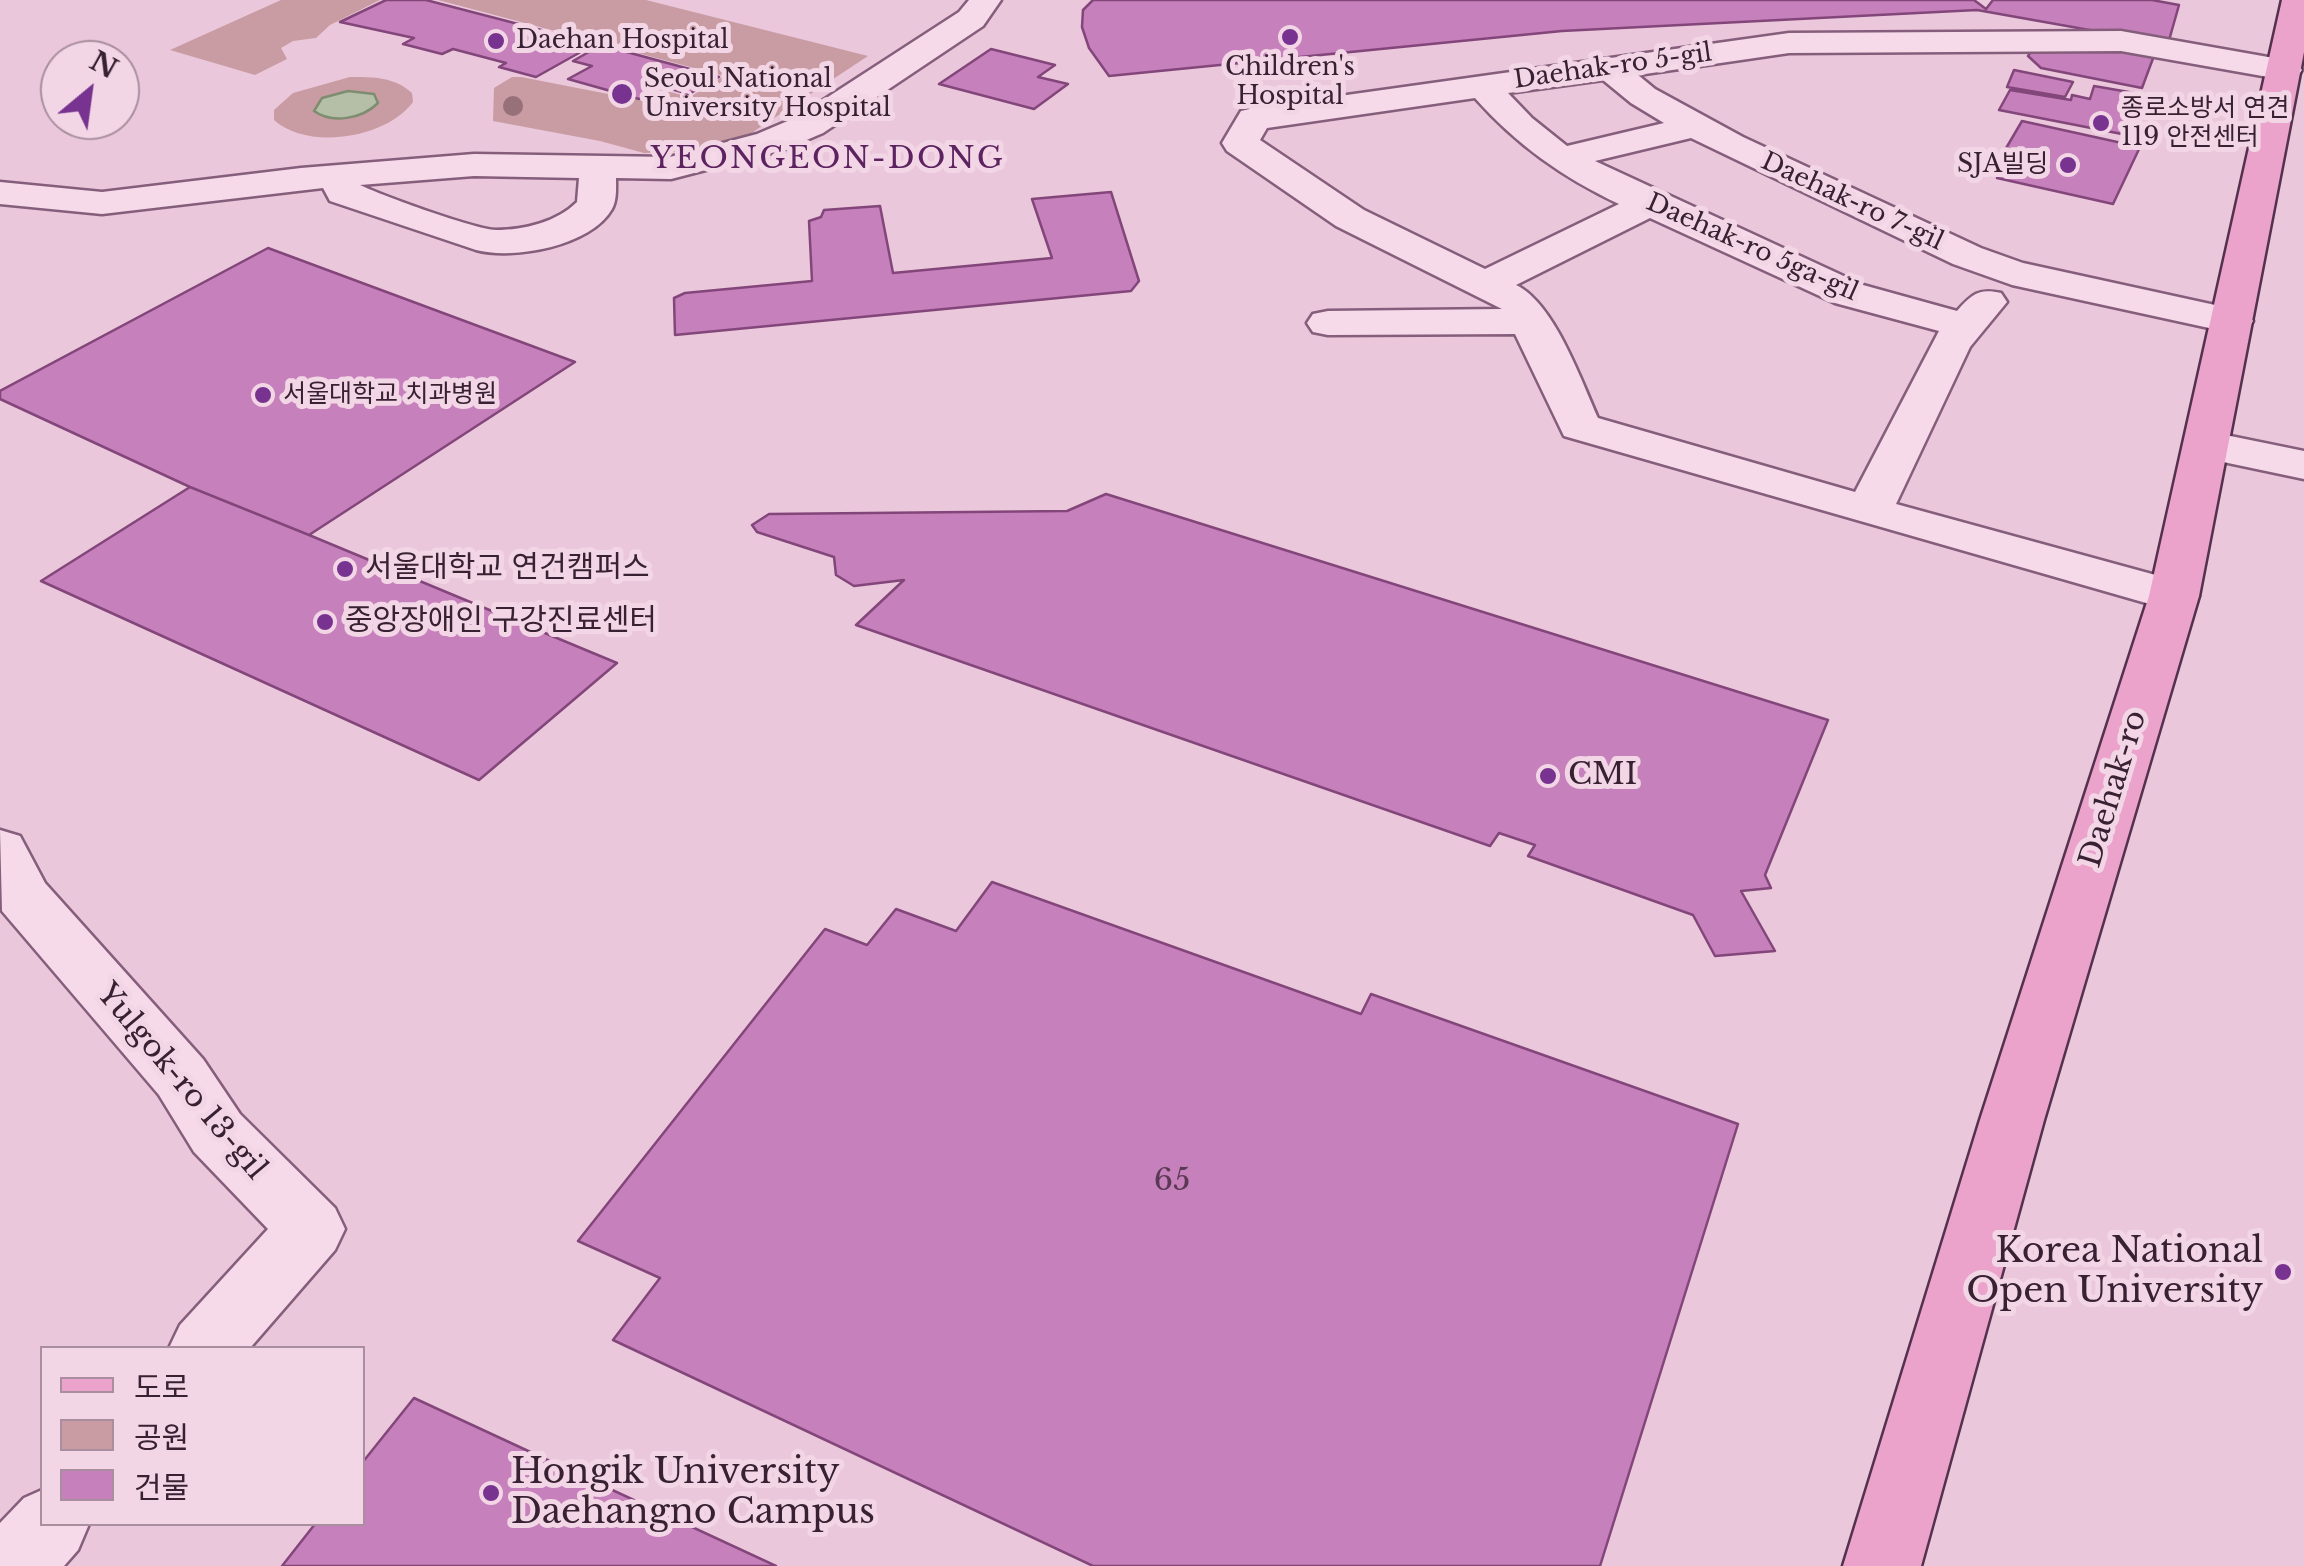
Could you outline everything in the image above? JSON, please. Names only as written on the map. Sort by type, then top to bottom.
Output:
[{"type":"main road","name":"Daehak-ro","points":[[1882,1566],[2012,1120],[2174,596],[2232,322],[2289,93],[2298,0]]},
{"type":"lane","points":[[0,193],[102,203],[474,165],[671,168],[810,125],[971,19],[984,0]]},
{"type":"lane","name":"Daehak-ro 5-gil","points":[[2174,596],[1580,427],[1518,301],[1350,218],[1240,144],[1254,119],[1789,43],[2120,40],[2289,93]]},
{"type":"lane","name":"Daehak-ro 7-gil","points":[[1608,67],[1643,96],[1695,126],[1967,256],[2012,273],[2232,322]]},
{"type":"lane","name":"Daehak-ro 5ga-gil","points":[[1482,86],[1518,126],[1562,158],[1651,203],[1849,294],[1966,326]]},
{"type":"lane","points":[[1562,158],[1695,126]]},
{"type":"lane","points":[[340,176],[343,193],[490,242],[524,239],[580,221],[596,205],[598,169]]},
{"type":"lane","points":[[1486,284],[1651,203]]},
{"type":"lane","points":[[1869,512],[1952,343],[2012,273]]},
{"type":"lane","points":[[1328,323],[1530,322]]},
{"type":"lane","points":[[2206,446],[2304,465]]},
{"type":"lane","name":"Yulgok-ro 13-gil","points":[[0,850],[22,896],[181,1077],[218,1134],[311,1229],[207,1346]]},
{"type":"lane","points":[[13,1566],[49,1526]]},
{"type":"green space","points":[[281,0],[380,0],[330,25],[316,38],[293,41],[281,48],[287,59],[255,75],[170,50]]},
{"type":"green space","points":[[438,0],[646,0],[868,56],[744,138],[693,151],[644,153],[493,121],[494,88],[512,77],[521,77],[644,101],[662,90],[690,97],[724,76]]},
{"type":"green space","points":[[350,77],[391,81],[412,93],[413,102],[385,124],[346,136],[306,135],[274,120],[274,110],[293,93]]},
{"type":"shaded area","points":[[348,91],[374,94],[378,103],[347,118],[314,111],[322,98]]},
{"type":"building","name":"Daehan Hospital","points":[[386,0],[426,0],[595,44],[536,77],[499,67],[506,63],[453,49],[442,54],[403,44],[414,38],[340,22]]},
{"type":"building","name":"Children's Hospital","points":[[1093,0],[1974,0],[1986,9],[1993,0],[2152,0],[2179,5],[2168,44],[1977,10],[1562,31],[1109,76],[1089,48],[1082,27],[1083,10]]},
{"type":"building","points":[[2078,44],[2155,53],[2142,88],[2041,68],[2028,56],[2033,49]]},
{"type":"building","points":[[601,45],[719,77],[689,94],[660,86],[639,99],[568,79],[592,66],[573,61]]},
{"type":"building","points":[[991,49],[1055,65],[1038,77],[1068,84],[1034,109],[939,84]]},
{"type":"building","points":[[2014,70],[2073,82],[2065,97],[2007,87]]},
{"type":"building","name":"종로소방서 연견 119 안전센터","points":[[2094,86],[2146,95],[2132,136],[1999,110],[2010,90],[2071,100],[2072,95],[2090,99]]},
{"type":"building","name":"SJA빌딩","points":[[2022,121],[2140,147],[2113,204],[1997,178],[2013,152],[2005,150]]},
{"type":"building","points":[[1111,192],[1139,281],[1131,291],[675,335],[674,298],[685,293],[812,281],[809,221],[821,217],[824,210],[880,206],[893,273],[1052,258],[1032,199]]},
{"type":"building","name":"서울대학교 치과병원","points":[[268,248],[575,362],[309,535],[190,487],[0,399],[0,391]]},
{"type":"building","name":"중앙장애인 구강진료센터","points":[[190,487],[617,663],[479,780],[41,581]]},
{"type":"building","name":"CMI","points":[[1106,494],[1828,720],[1765,875],[1771,888],[1741,891],[1775,951],[1715,956],[1693,915],[1528,856],[1535,845],[1499,833],[1490,846],[856,625],[904,580],[854,586],[836,575],[834,557],[757,532],[752,525],[769,514],[1067,511]]},
{"type":"building","points":[[992,882],[1361,1014],[1371,994],[1738,1124],[1600,1566],[1093,1566],[613,1340],[660,1278],[578,1241],[825,929],[867,945],[896,909],[956,931]]},
{"type":"building","name":"Hongik University Daehangno Campus","points":[[414,1398],[776,1566],[282,1566],[313,1526],[365,1526],[365,1459]]},
{"type":"place","name":"Children's Hospital","points":[[1290,37]]},
{"type":"place","name":"Daehan Hospital","points":[[496,41]]},
{"type":"place","name":"Seoul National University Hospital","points":[[622,94]]},
{"type":"place","name":"종로소방서 연견 119 안전센터","points":[[2101,123]]},
{"type":"place","name":"SJA빌딩","points":[[2068,165]]},
{"type":"place","name":"서울대학교 치과병원","points":[[263,395]]},
{"type":"place","name":"서울대학교 연건캠퍼스","points":[[345,569]]},
{"type":"place","name":"중앙장애인 구강진료센터","points":[[325,622]]},
{"type":"place","name":"CMI","points":[[1548,776]]},
{"type":"place","name":"Korea National Open University","points":[[2283,1272]]},
{"type":"place","name":"Hongik University Daehangno Campus","points":[[491,1493]]},
{"type":"district","name":"YEONGEON-DONG","points":[[828,160]]}]
